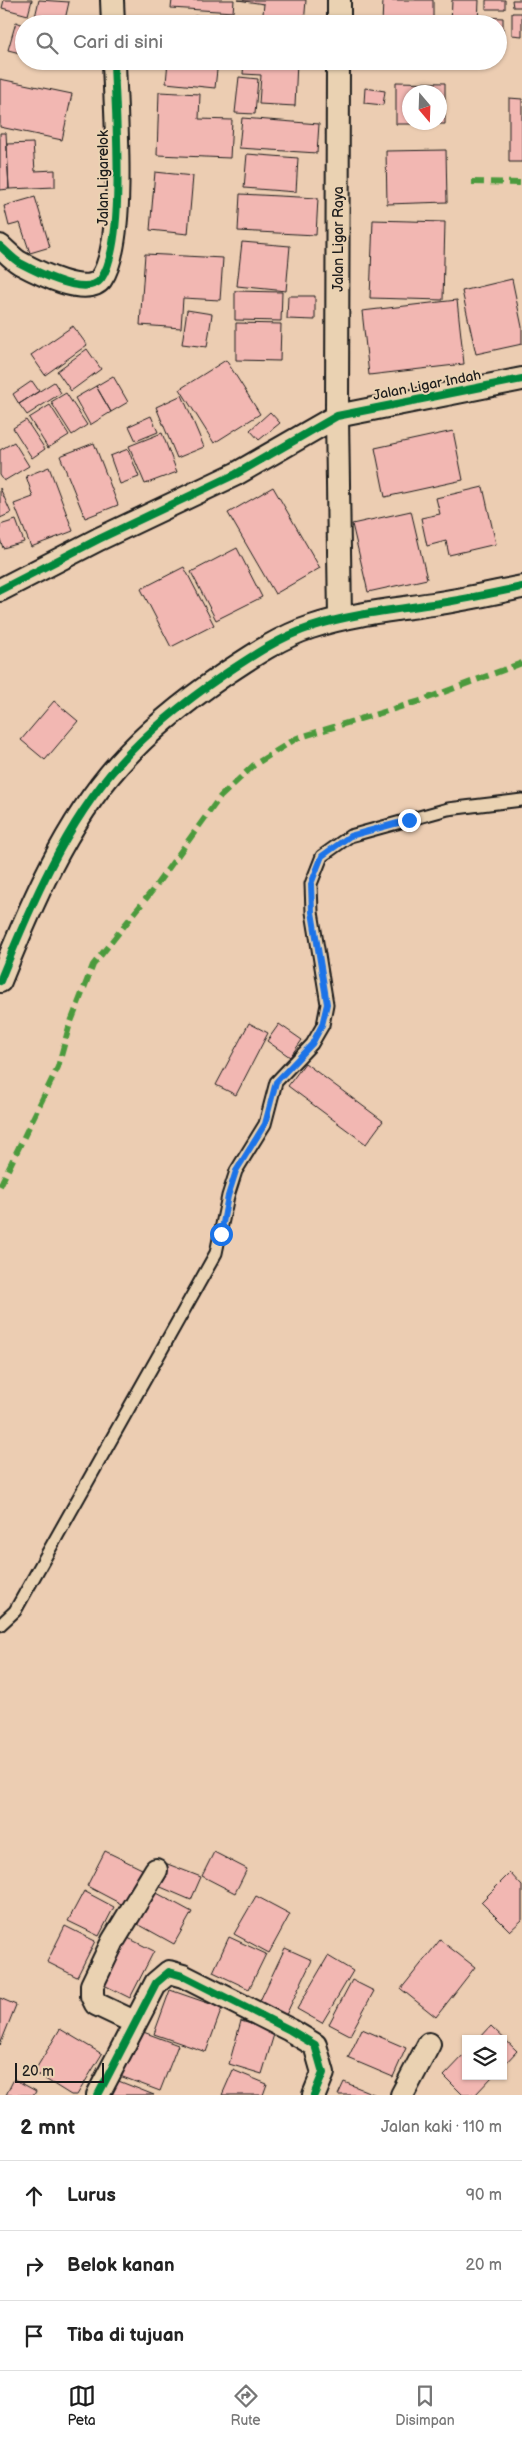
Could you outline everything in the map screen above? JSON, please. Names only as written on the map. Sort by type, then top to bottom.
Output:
[{"type":"street","points":[[112,0],[113,15]]},
{"type":"street","points":[[339,0],[339,15]]},
{"type":"street","name":"Jalan Ligarelok","points":[[0,246],[19,262],[49,277],[70,284],[90,286],[100,280],[109,261],[115,235],[117,188],[114,70]]},
{"type":"street","name":"Jalan Ligar Raya","points":[[338,70],[337,416],[340,618]]},
{"type":"street","name":"Jalan Ligar Indah","points":[[0,590],[99,539],[236,474],[337,416],[522,379]]},
{"type":"street","points":[[0,982],[44,881],[89,801],[119,764],[155,728],[193,696],[276,641],[309,627],[340,618],[447,602],[522,587]]},
{"type":"street","points":[[134,2022],[96,2004],[92,1996],[92,1985],[113,1941],[156,1870]]},
{"type":"street","points":[[98,2095],[134,2022],[156,1983],[169,1972],[176,1973],[290,2030],[315,2045],[323,2074],[314,2095]]},
{"type":"street","points":[[402,2095],[429,2044]]},
{"type":"lane","points":[[0,1625],[15,1611],[216,1253],[228,1196],[236,1171],[265,1124],[276,1082],[312,1044],[322,1025],[327,1004],[312,912],[311,884],[322,856],[350,836],[448,809],[522,800]]},
{"type":"building","points":[[4,0],[32,0],[28,15],[2,8]]},
{"type":"building","points":[[39,0],[69,2],[66,15],[35,15]]},
{"type":"building","points":[[172,0],[234,0],[233,12],[171,8]]},
{"type":"building","points":[[238,0],[306,0],[305,15],[263,15],[264,4]]},
{"type":"building","points":[[383,0],[433,0],[433,15],[382,15]]},
{"type":"building","points":[[452,0],[479,0],[478,15],[451,15]]},
{"type":"building","points":[[486,0],[505,0],[505,9],[486,9]]},
{"type":"building","points":[[512,0],[522,0],[522,7],[513,7]]},
{"type":"building","points":[[512,13],[522,13],[522,36],[512,35]]},
{"type":"building","points":[[15,26],[15,52],[8,50]]},
{"type":"building","points":[[167,70],[217,70],[215,88],[166,83]]},
{"type":"building","points":[[243,70],[297,70],[295,106],[259,104],[261,75],[243,74]]},
{"type":"building","points":[[239,77],[258,79],[255,114],[235,113]]},
{"type":"building","points":[[0,79],[72,94],[62,140],[0,127]]},
{"type":"building","points":[[396,82],[445,83],[445,85],[402,85],[402,124],[396,124]]},
{"type":"building","points":[[365,88],[385,91],[383,105],[364,103]]},
{"type":"building","points":[[159,92],[200,94],[199,119],[232,120],[230,158],[157,155]]},
{"type":"building","points":[[509,98],[522,99],[522,162],[509,162]]},
{"type":"building","points":[[242,118],[319,124],[317,153],[239,148]]},
{"type":"building","points":[[0,133],[6,133],[9,189],[0,190]]},
{"type":"building","points":[[33,143],[35,171],[55,170],[55,187],[9,189],[7,144]]},
{"type":"building","points":[[446,150],[447,202],[387,204],[386,151]]},
{"type":"building","points":[[247,154],[298,158],[296,192],[244,188]]},
{"type":"building","points":[[155,172],[193,176],[188,234],[150,230]]},
{"type":"building","points":[[240,194],[318,198],[316,235],[238,231]]},
{"type":"building","points":[[35,197],[50,247],[30,253],[20,223],[9,226],[4,206]]},
{"type":"building","points":[[373,220],[445,222],[443,300],[370,298]]},
{"type":"building","points":[[242,242],[290,246],[286,291],[237,286]]},
{"type":"building","points":[[145,254],[223,258],[220,300],[183,298],[181,328],[140,325]]},
{"type":"building","points":[[512,279],[522,327],[522,344],[476,354],[462,291]]},
{"type":"building","points":[[235,291],[282,292],[281,321],[235,320]]},
{"type":"building","points":[[288,296],[315,296],[315,320],[287,319]]},
{"type":"building","points":[[457,300],[464,364],[369,375],[362,311]]},
{"type":"building","points":[[187,310],[212,314],[207,347],[182,344]]},
{"type":"building","points":[[236,323],[281,324],[280,361],[236,360]]},
{"type":"building","points":[[73,326],[87,345],[45,375],[31,355]]},
{"type":"building","points":[[87,349],[101,369],[71,391],[57,371]]},
{"type":"building","points":[[226,360],[260,414],[214,443],[180,389]]},
{"type":"building","points":[[113,376],[128,402],[111,412],[96,386]]},
{"type":"building","points":[[32,381],[39,391],[19,404],[13,394]]},
{"type":"building","points":[[54,382],[61,393],[27,415],[19,404]]},
{"type":"building","points":[[96,386],[111,412],[90,425],[75,398]]},
{"type":"building","points":[[66,393],[87,425],[72,435],[51,402]]},
{"type":"building","points":[[182,395],[204,447],[177,458],[156,407]]},
{"type":"building","points":[[50,405],[69,435],[48,448],[29,418]]},
{"type":"building","points":[[270,412],[280,423],[259,440],[250,430]]},
{"type":"building","points":[[151,416],[158,432],[136,441],[129,426]]},
{"type":"building","points":[[26,420],[45,449],[32,458],[13,428]]},
{"type":"building","points":[[453,431],[463,480],[385,497],[375,448]]},
{"type":"building","points":[[162,433],[177,472],[145,484],[129,446]]},
{"type":"building","points":[[14,442],[29,466],[4,481],[0,475],[0,450]]},
{"type":"building","points":[[94,443],[118,505],[85,518],[60,456]]},
{"type":"building","points":[[128,449],[139,477],[120,484],[110,456]]},
{"type":"building","points":[[49,467],[73,531],[31,547],[14,504],[33,497],[26,476]]},
{"type":"building","points":[[273,487],[320,568],[275,594],[228,513]]},
{"type":"building","points":[[483,487],[496,544],[449,555],[446,541],[427,546],[421,518],[440,514],[436,498]]},
{"type":"building","points":[[0,488],[11,513],[0,518]]},
{"type":"building","points":[[411,511],[427,579],[368,592],[352,524]]},
{"type":"building","points":[[16,520],[24,542],[3,548],[0,539],[0,525]]},
{"type":"building","points":[[237,548],[262,597],[216,620],[191,572]]},
{"type":"building","points":[[184,567],[214,625],[171,647],[141,589]]},
{"type":"building","points":[[54,701],[78,721],[45,760],[21,740]]},
{"type":"building","points":[[249,1023],[268,1033],[236,1095],[216,1085]]},
{"type":"building","points":[[279,1024],[302,1040],[290,1057],[267,1041]]},
{"type":"building","points":[[305,1063],[383,1121],[366,1144],[288,1086]]},
{"type":"building","points":[[105,1851],[144,1870],[125,1906],[87,1886]]},
{"type":"building","points":[[214,1852],[247,1869],[235,1893],[202,1876]]},
{"type":"building","points":[[165,1863],[201,1877],[191,1900],[156,1885]]},
{"type":"building","points":[[510,1873],[522,1886],[522,1920],[510,1931],[481,1902]]},
{"type":"building","points":[[84,1891],[114,1907],[99,1936],[68,1921]]},
{"type":"building","points":[[153,1891],[192,1912],[174,1944],[136,1923]]},
{"type":"building","points":[[256,1896],[290,1914],[269,1953],[234,1934]]},
{"type":"building","points":[[65,1926],[95,1941],[77,1977],[47,1962]]},
{"type":"building","points":[[124,1936],[154,1951],[130,1998],[100,1983]]},
{"type":"building","points":[[229,1937],[266,1954],[249,1989],[213,1972]]},
{"type":"building","points":[[440,1940],[475,1967],[436,2017],[401,1989]]},
{"type":"building","points":[[285,1948],[312,1960],[285,2017],[258,2005]]},
{"type":"building","points":[[328,1956],[353,1971],[322,2023],[297,2009]]},
{"type":"building","points":[[352,1980],[374,1991],[350,2035],[329,2024]]},
{"type":"building","points":[[170,1990],[222,2008],[206,2052],[154,2034]]},
{"type":"building","points":[[0,1998],[16,2005],[0,2045]]},
{"type":"building","points":[[241,2021],[275,2031],[262,2074],[229,2064]]},
{"type":"building","points":[[491,2026],[500,2035],[483,2035]]},
{"type":"building","points":[[60,2029],[102,2054],[77,2095],[71,2095],[34,2072]]},
{"type":"building","points":[[362,2029],[406,2048],[393,2077],[348,2058]]},
{"type":"building","points":[[138,2030],[178,2045],[160,2091],[120,2076]]},
{"type":"building","points":[[507,2041],[517,2051],[507,2062]]},
{"type":"building","points":[[462,2057],[462,2080],[489,2080],[475,2095],[463,2095],[444,2076]]},
{"type":"building","points":[[233,2070],[267,2084],[263,2095],[222,2095]]},
{"type":"building","points":[[14,2079],[36,2091],[34,2095],[6,2095]]},
{"type":"building","points":[[116,2080],[154,2095],[110,2095]]},
{"type":"building","points":[[344,2082],[376,2095],[338,2095]]},
{"type":"marked path","points":[[472,182],[522,183]]},
{"type":"marked path","points":[[0,1186],[58,1067],[69,1027],[93,965],[152,891],[220,797],[254,765],[297,738],[420,701],[522,663]]},
{"type":"cycle path","points":[[0,246],[20,263],[62,282],[85,286],[94,284],[101,279],[109,261],[117,206],[118,174],[114,70]]},
{"type":"cycle path","points":[[0,590],[99,539],[236,474],[337,416],[522,379]]},
{"type":"cycle path","points":[[0,981],[50,867],[82,813],[131,751],[156,727],[197,694],[245,660],[288,636],[311,627],[387,610],[455,600],[522,587]]},
{"type":"cycle path","points":[[98,2095],[156,1983],[169,1972],[183,1976],[290,2030],[315,2045],[323,2073],[314,2095]]},
{"type":"route","points":[[221,1234],[228,1196],[236,1171],[265,1124],[270,1112],[276,1082],[312,1044],[322,1025],[327,1004],[312,912],[311,884],[322,856],[350,836],[409,820]]}]
